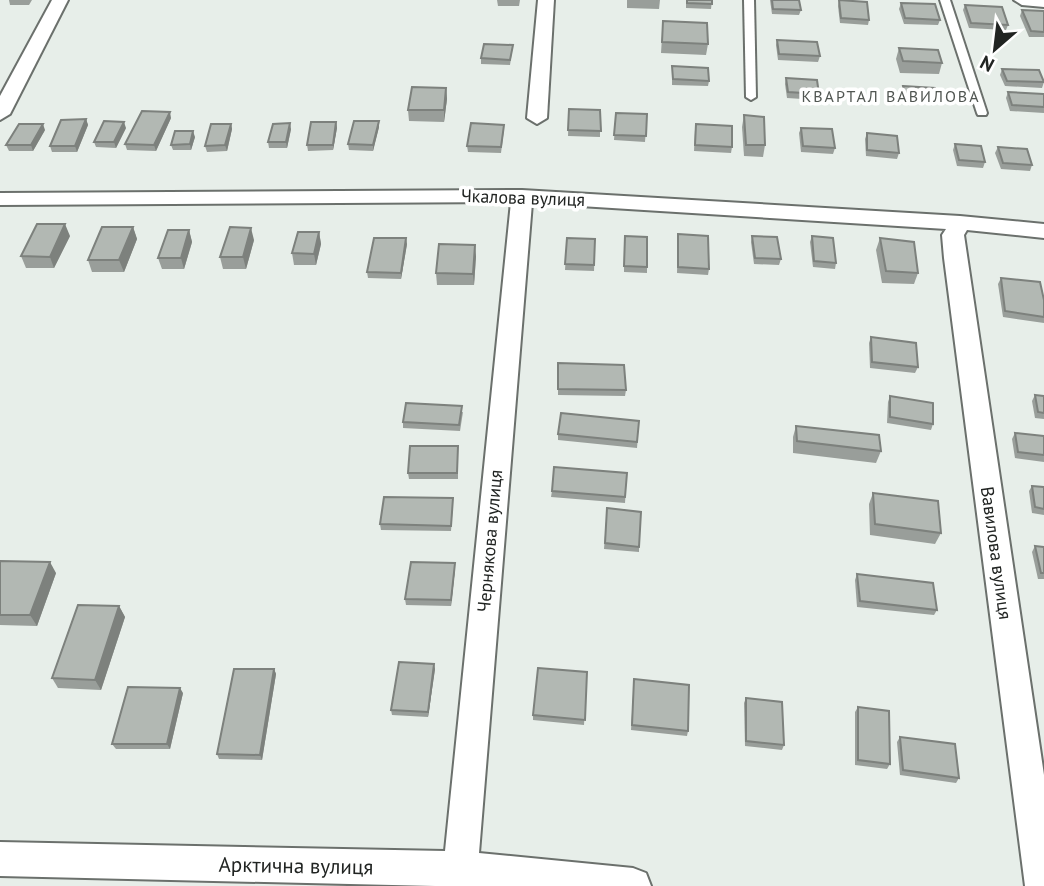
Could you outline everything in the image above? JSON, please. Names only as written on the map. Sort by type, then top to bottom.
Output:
[{"type":"street","points":[[0,114],[60,0]]},
{"type":"street","points":[[537,118],[546,0]]},
{"type":"street","points":[[1023,0],[1044,2]]},
{"type":"street","name":"Чкалова вулиця","points":[[0,199],[522,196],[960,223],[1044,232]]},
{"type":"street","name":"Чернякова вулиця","points":[[460,878],[522,196]]},
{"type":"street","name":"Вавилова вулиця","points":[[960,223],[953,235],[955,258],[1043,886]]},
{"type":"street","name":"Арктична вулиця","points":[[0,859],[633,886]]},
{"type":"lane","points":[[749,0],[751,97]]},
{"type":"lane","points":[[945,0],[982,113]]},
{"type":"building","points":[[687,0],[712,0],[712,4],[687,3]]},
{"type":"building","points":[[772,0],[799,0],[801,10],[773,9]]},
{"type":"building","points":[[839,0],[867,2],[869,20],[841,18]]},
{"type":"building","points":[[901,3],[935,4],[940,20],[905,18]]},
{"type":"building","points":[[965,5],[1002,7],[1008,25],[971,23]]},
{"type":"building","points":[[1022,10],[1044,11],[1044,32],[1031,31]]},
{"type":"building","points":[[663,21],[707,23],[708,44],[662,42]]},
{"type":"building","points":[[777,40],[817,42],[820,56],[779,54]]},
{"type":"building","points":[[484,44],[513,45],[510,60],[481,58]]},
{"type":"building","points":[[899,48],[938,50],[942,63],[903,61]]},
{"type":"building","points":[[672,66],[708,68],[709,81],[673,79]]},
{"type":"building","points":[[1002,69],[1039,70],[1044,82],[1007,81]]},
{"type":"building","points":[[786,78],[817,80],[819,94],[788,92]]},
{"type":"building","points":[[903,86],[935,88],[937,98],[905,96]]},
{"type":"building","points":[[412,87],[446,88],[444,110],[408,110]]},
{"type":"building","points":[[1008,92],[1044,94],[1044,107],[1012,105]]},
{"type":"building","points":[[569,109],[600,110],[601,131],[568,130]]},
{"type":"building","points":[[142,111],[170,112],[154,145],[125,144]]},
{"type":"building","points":[[616,113],[647,114],[646,136],[614,135]]},
{"type":"building","points":[[744,115],[764,117],[765,145],[746,145]]},
{"type":"building","points":[[86,119],[75,146],[50,146],[61,120]]},
{"type":"building","points":[[104,121],[124,122],[114,142],[94,142]]},
{"type":"building","points":[[354,121],[379,121],[373,145],[348,144]]},
{"type":"building","points":[[311,122],[336,122],[333,145],[307,145]]},
{"type":"building","points":[[290,123],[286,142],[268,142],[273,124]]},
{"type":"building","points":[[471,123],[504,125],[501,147],[467,146]]},
{"type":"building","points":[[19,124],[43,124],[31,145],[6,145]]},
{"type":"building","points":[[211,124],[231,124],[225,145],[205,146]]},
{"type":"building","points":[[696,124],[732,126],[732,147],[695,145]]},
{"type":"building","points":[[801,128],[832,129],[835,148],[803,146]]},
{"type":"building","points":[[175,131],[193,131],[190,144],[171,145]]},
{"type":"building","points":[[867,133],[897,136],[899,153],[867,150]]},
{"type":"building","points":[[955,144],[981,146],[985,162],[959,160]]},
{"type":"building","points":[[998,147],[1027,149],[1032,165],[1003,163]]},
{"type":"building","points":[[37,224],[65,224],[50,257],[21,256]]},
{"type":"building","points":[[102,227],[133,227],[119,260],[88,260]]},
{"type":"building","points":[[230,227],[251,228],[243,257],[220,257]]},
{"type":"building","points":[[168,230],[189,230],[181,258],[158,258]]},
{"type":"building","points":[[298,232],[319,232],[314,254],[292,253]]},
{"type":"building","points":[[678,234],[708,236],[709,269],[678,267]]},
{"type":"building","points":[[625,236],[647,237],[647,267],[624,266]]},
{"type":"building","points":[[752,236],[777,237],[781,259],[755,258]]},
{"type":"building","points":[[812,236],[833,238],[836,263],[814,261]]},
{"type":"building","points":[[374,238],[406,238],[401,273],[367,272]]},
{"type":"building","points":[[567,238],[595,239],[594,265],[565,264]]},
{"type":"building","points":[[880,238],[914,242],[918,273],[886,271]]},
{"type":"building","points":[[439,244],[475,245],[473,274],[436,273]]},
{"type":"building","points":[[1001,278],[1040,282],[1044,317],[1005,311]]},
{"type":"building","points":[[871,337],[916,343],[918,367],[872,362]]},
{"type":"building","points":[[558,363],[624,365],[626,390],[558,389]]},
{"type":"building","points":[[1035,395],[1044,396],[1044,413],[1038,412]]},
{"type":"building","points":[[890,396],[933,403],[933,424],[890,417]]},
{"type":"building","points":[[406,403],[462,406],[459,425],[403,422]]},
{"type":"building","points":[[561,413],[639,421],[637,442],[558,434]]},
{"type":"building","points":[[796,426],[879,435],[881,451],[797,441]]},
{"type":"building","points":[[1015,433],[1044,436],[1044,455],[1018,452]]},
{"type":"building","points":[[410,446],[458,446],[457,473],[408,473]]},
{"type":"building","points":[[554,467],[627,473],[625,497],[552,491]]},
{"type":"building","points":[[1032,486],[1044,487],[1044,509],[1035,507]]},
{"type":"building","points":[[873,493],[938,501],[941,533],[875,524]]},
{"type":"building","points":[[384,497],[453,498],[451,526],[380,524]]},
{"type":"building","points":[[607,508],[641,512],[639,547],[605,543]]},
{"type":"building","points":[[1035,546],[1044,547],[1044,573],[1041,573]]},
{"type":"building","points":[[0,561],[50,562],[30,615],[0,615]]},
{"type":"building","points":[[411,562],[455,563],[451,600],[405,599]]},
{"type":"building","points":[[857,574],[933,583],[937,610],[860,601]]},
{"type":"building","points":[[78,605],[119,606],[95,680],[52,678]]},
{"type":"building","points":[[399,662],[434,664],[428,712],[391,710]]},
{"type":"building","points":[[538,668],[587,672],[585,720],[533,715]]},
{"type":"building","points":[[234,669],[274,669],[260,755],[217,754]]},
{"type":"building","points":[[634,679],[689,685],[688,731],[632,725]]},
{"type":"building","points":[[128,687],[180,688],[167,744],[112,744]]},
{"type":"building","points":[[746,698],[782,702],[784,745],[746,741]]},
{"type":"building","points":[[858,707],[889,711],[890,764],[858,760]]},
{"type":"building","points":[[900,737],[955,744],[959,778],[903,770]]},
{"type":"district","name":"КВАРТАЛ ВАВИЛОВА","points":[[891,96]]}]
